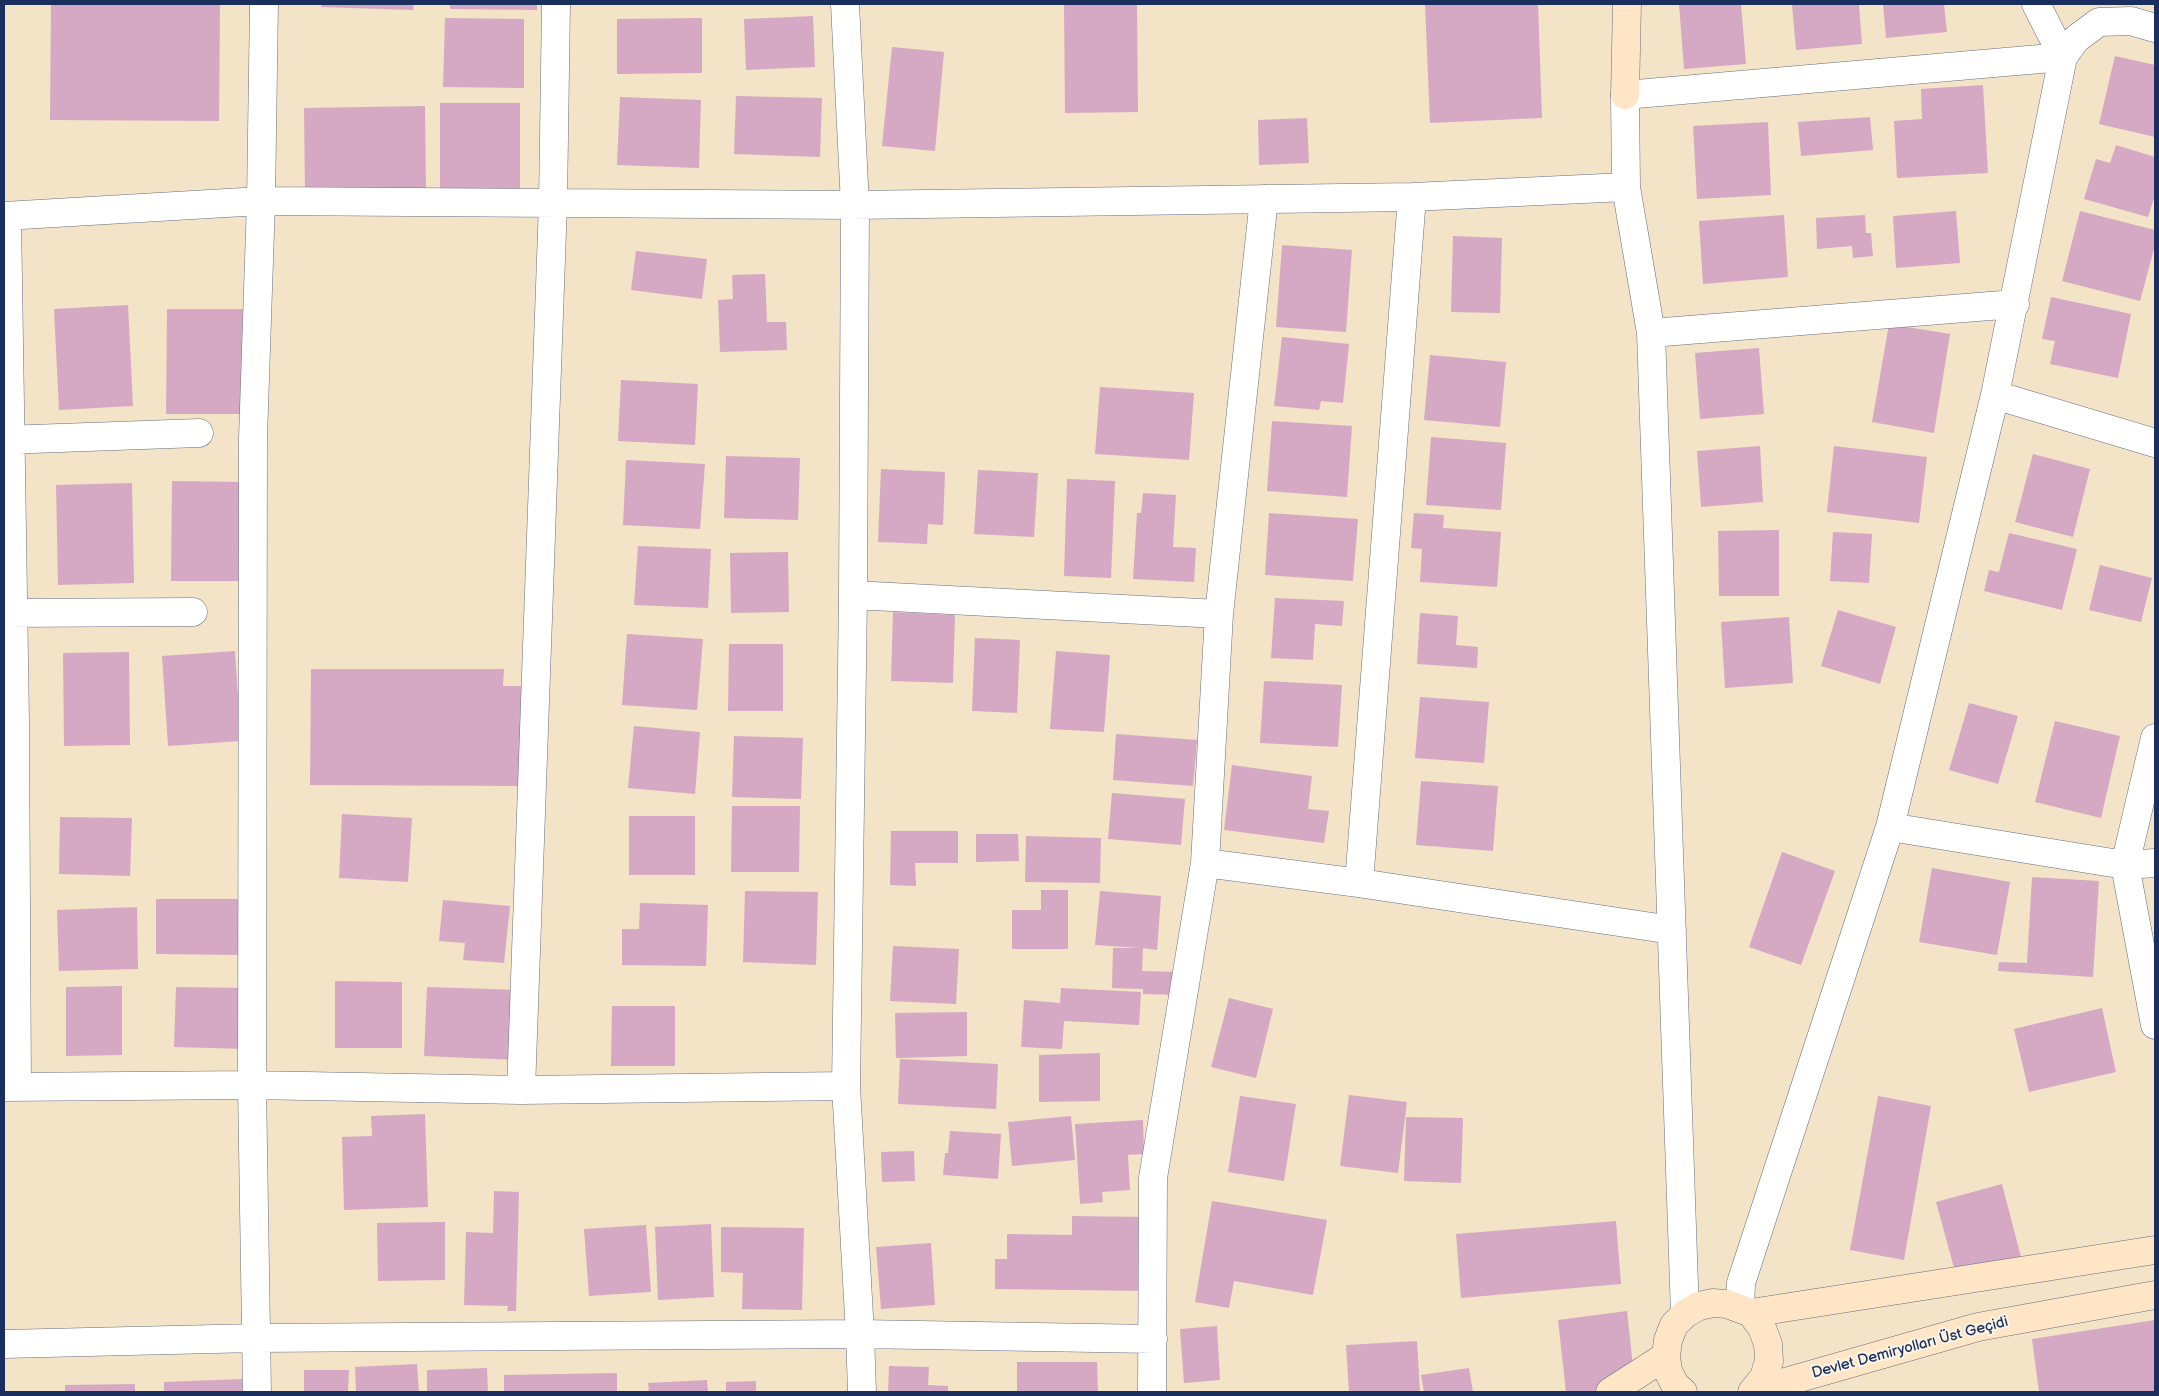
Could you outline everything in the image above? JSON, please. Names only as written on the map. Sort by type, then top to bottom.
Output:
[{"type":"main road","points":[[1624,95],[1627,4]]},
{"type":"main road","points":[[1683,1392],[1675,1385],[1668,1371],[1666,1356],[1668,1340],[1674,1326],[1685,1314],[1699,1306],[1713,1303],[1727,1304],[1745,1310],[2155,1250]]},
{"type":"main road","name":"Devlet Demiryolları Üst Geçidi","points":[[1753,1391],[1978,1327],[2155,1295]]},
{"type":"main road","points":[[1745,1310],[1762,1328],[1768,1344],[1769,1361],[1764,1377],[1753,1391]]},
{"type":"main road","points":[[1610,1392],[1666,1356]]},
{"type":"street","points":[[257,1392],[252,1085],[253,448],[261,201],[264,4]]},
{"type":"street","points":[[521,1090],[553,203],[556,4]]},
{"type":"street","points":[[846,4],[856,205],[846,1086],[862,1392]]},
{"type":"street","points":[[2036,4],[2063,57]]},
{"type":"street","points":[[1745,1310],[1741,1283],[1890,827],[1996,395],[2063,57],[2076,39],[2099,22],[2132,21],[2155,28]]},
{"type":"street","points":[[1685,1314],[1651,333],[1626,187],[1624,95],[2063,57]]},
{"type":"street","points":[[846,1086],[521,1090],[252,1085],[10,1087],[9,613],[5,216],[261,201],[856,205],[1412,197],[1626,187]]},
{"type":"street","points":[[1359,883],[1412,197]]},
{"type":"street","points":[[1152,1392],[1153,1178],[1205,863],[1219,614],[1264,199]]},
{"type":"street","points":[[1651,333],[2015,304]]},
{"type":"street","points":[[1996,395],[2155,443]]},
{"type":"street","points":[[7,440],[199,433]]},
{"type":"street","points":[[853,595],[1219,614]]},
{"type":"street","points":[[9,613],[193,612]]},
{"type":"street","points":[[2155,738],[2125,865],[2155,1025]]},
{"type":"street","points":[[1890,827],[2125,865],[2155,863]]},
{"type":"street","points":[[1205,863],[1359,883],[1672,930]]},
{"type":"street","points":[[4,1344],[256,1338],[860,1334],[1153,1340]]},
{"type":"building","points":[[51,4],[220,4],[219,121],[50,120]]},
{"type":"building","points":[[322,4],[414,4],[413,10],[321,7]]},
{"type":"building","points":[[450,4],[537,4],[537,10],[450,9]]},
{"type":"building","points":[[1064,4],[1137,4],[1138,112],[1065,113]]},
{"type":"building","points":[[1425,4],[1538,4],[1542,118],[1430,123]]},
{"type":"building","points":[[1679,4],[1741,4],[1746,64],[1684,69]]},
{"type":"building","points":[[1792,4],[1859,4],[1862,44],[1796,50]]},
{"type":"building","points":[[1883,4],[1944,4],[1947,32],[1886,38]]},
{"type":"building","points":[[813,16],[815,67],[746,70],[744,19]]},
{"type":"building","points":[[445,18],[524,19],[524,88],[443,87]]},
{"type":"building","points":[[702,18],[702,73],[617,74],[617,19]]},
{"type":"building","points":[[892,47],[944,52],[935,151],[882,146]]},
{"type":"building","points":[[2115,56],[2155,65],[2155,137],[2099,124]]},
{"type":"building","points":[[1983,85],[1988,173],[1897,178],[1894,121],[1922,119],[1921,89]]},
{"type":"building","points":[[736,96],[822,98],[820,157],[734,154]]},
{"type":"building","points":[[620,97],[701,100],[699,168],[617,165]]},
{"type":"building","points":[[440,103],[520,103],[520,191],[440,191]]},
{"type":"building","points":[[425,106],[426,191],[305,193],[304,108]]},
{"type":"building","points":[[1870,117],[1873,150],[1801,156],[1798,122]]},
{"type":"building","points":[[1307,118],[1309,163],[1259,165],[1258,120]]},
{"type":"building","points":[[1768,122],[1771,195],[1697,199],[1693,126]]},
{"type":"building","points":[[2116,145],[2155,157],[2155,195],[2148,217],[2084,199],[2096,159],[2110,163]]},
{"type":"building","points":[[1956,211],[1960,263],[1896,268],[1893,216]]},
{"type":"building","points":[[2080,211],[2155,230],[2155,245],[2140,301],[2062,281]]},
{"type":"building","points":[[1784,215],[1788,277],[1703,284],[1699,221]]},
{"type":"building","points":[[1865,215],[1866,233],[1871,233],[1873,256],[1853,258],[1852,246],[1817,249],[1816,218]]},
{"type":"building","points":[[1453,236],[1502,238],[1500,313],[1451,312]]},
{"type":"building","points":[[1282,245],[1352,250],[1346,332],[1276,327]]},
{"type":"building","points":[[636,251],[707,259],[702,299],[631,290]]},
{"type":"building","points":[[765,274],[767,322],[786,322],[787,350],[720,352],[718,300],[733,299],[732,275]]},
{"type":"building","points":[[2051,297],[2131,314],[2118,378],[2050,364],[2055,341],[2042,339]]},
{"type":"building","points":[[128,305],[133,406],[59,410],[54,309]]},
{"type":"building","points":[[167,309],[243,309],[242,414],[166,414]]},
{"type":"building","points":[[1889,324],[1950,334],[1934,433],[1872,422]]},
{"type":"building","points":[[1282,337],[1349,344],[1343,403],[1321,401],[1319,410],[1274,406]]},
{"type":"building","points":[[1759,348],[1764,414],[1700,419],[1695,353]]},
{"type":"building","points":[[1430,355],[1506,362],[1500,427],[1424,420]]},
{"type":"building","points":[[621,380],[698,384],[695,445],[618,441]]},
{"type":"building","points":[[1100,387],[1194,393],[1189,460],[1095,454]]},
{"type":"building","points":[[1272,421],[1352,426],[1347,497],[1267,491]]},
{"type":"building","points":[[1431,437],[1506,443],[1501,510],[1426,505]]},
{"type":"building","points":[[1760,446],[1763,502],[1701,507],[1697,451]]},
{"type":"building","points":[[1834,446],[1927,457],[1919,523],[1827,512]]},
{"type":"building","points":[[2033,454],[2090,469],[2073,537],[2015,522]]},
{"type":"building","points":[[726,456],[800,458],[798,520],[724,518]]},
{"type":"building","points":[[626,460],[705,464],[700,529],[623,525]]},
{"type":"building","points":[[881,469],[945,472],[943,525],[928,524],[927,544],[878,542]]},
{"type":"building","points":[[978,470],[1038,473],[1034,537],[974,534]]},
{"type":"building","points":[[1067,479],[1115,481],[1111,578],[1064,576]]},
{"type":"building","points":[[172,481],[244,482],[243,581],[171,581]]},
{"type":"building","points":[[132,483],[134,583],[58,585],[56,485]]},
{"type":"building","points":[[1143,493],[1176,495],[1173,547],[1196,548],[1194,582],[1133,579],[1137,513],[1141,513]]},
{"type":"building","points":[[1269,513],[1358,519],[1353,581],[1265,575]]},
{"type":"building","points":[[1414,513],[1444,515],[1443,528],[1501,532],[1497,587],[1420,582],[1422,549],[1411,548]]},
{"type":"building","points":[[1779,530],[1779,596],[1719,596],[1718,531]]},
{"type":"building","points":[[1833,532],[1872,534],[1869,583],[1830,581]]},
{"type":"building","points":[[2009,533],[2077,549],[2062,610],[1984,591],[1989,570],[1999,572]]},
{"type":"building","points":[[638,546],[711,549],[708,608],[634,605]]},
{"type":"building","points":[[788,552],[789,612],[731,613],[730,553]]},
{"type":"building","points":[[2100,565],[2152,578],[2141,622],[2089,610]]},
{"type":"building","points":[[1275,598],[1344,601],[1342,626],[1315,624],[1313,660],[1271,658]]},
{"type":"building","points":[[1838,610],[1896,627],[1880,684],[1821,666]]},
{"type":"building","points":[[893,612],[955,615],[953,683],[891,681]]},
{"type":"building","points":[[1420,613],[1458,616],[1456,645],[1478,647],[1477,668],[1417,664]]},
{"type":"building","points":[[1789,617],[1793,683],[1725,688],[1721,622]]},
{"type":"building","points":[[627,634],[703,639],[697,710],[622,705]]},
{"type":"building","points":[[975,638],[1020,640],[1017,713],[972,711]]},
{"type":"building","points":[[729,644],[783,644],[783,711],[728,711]]},
{"type":"building","points":[[235,651],[241,741],[168,746],[162,656]]},
{"type":"building","points":[[1056,651],[1110,655],[1104,732],[1050,729]]},
{"type":"building","points":[[129,652],[130,745],[64,746],[63,653]]},
{"type":"building","points":[[311,669],[504,669],[503,686],[525,686],[525,786],[310,785]]},
{"type":"building","points":[[1264,681],[1342,685],[1338,747],[1260,743]]},
{"type":"building","points":[[1420,697],[1489,702],[1484,763],[1415,758]]},
{"type":"building","points":[[1969,703],[2018,716],[1998,784],[1949,770]]},
{"type":"building","points":[[2055,721],[2120,736],[2101,818],[2035,802]]},
{"type":"building","points":[[634,726],[700,732],[695,794],[628,788]]},
{"type":"building","points":[[1116,734],[1197,740],[1193,786],[1113,780]]},
{"type":"building","points":[[734,736],[803,738],[801,799],[732,797]]},
{"type":"building","points":[[1232,765],[1312,776],[1308,809],[1329,811],[1324,843],[1224,830]]},
{"type":"building","points":[[1421,781],[1498,786],[1493,851],[1416,845]]},
{"type":"building","points":[[1112,793],[1185,799],[1181,845],[1108,839]]},
{"type":"building","points":[[732,806],[800,806],[799,872],[731,872]]},
{"type":"building","points":[[342,814],[412,818],[408,882],[339,878]]},
{"type":"building","points":[[629,816],[695,816],[695,875],[629,875]]},
{"type":"building","points":[[60,817],[132,818],[130,876],[59,874]]},
{"type":"building","points":[[891,831],[958,831],[958,863],[915,863],[916,886],[890,885]]},
{"type":"building","points":[[976,834],[1018,834],[1019,861],[976,862]]},
{"type":"building","points":[[1026,836],[1101,838],[1100,883],[1025,882]]},
{"type":"building","points":[[1782,852],[1835,871],[1801,965],[1749,947]]},
{"type":"building","points":[[1932,868],[2010,882],[1997,955],[1919,942]]},
{"type":"building","points":[[2032,877],[2099,881],[2093,977],[1998,971],[1999,962],[2027,963]]},
{"type":"building","points":[[1041,890],[1068,890],[1068,949],[1012,949],[1012,910],[1041,910]]},
{"type":"building","points":[[745,891],[818,892],[816,965],[743,962]]},
{"type":"building","points":[[1100,891],[1161,896],[1157,950],[1143,948],[1142,971],[1178,972],[1177,995],[1143,994],[1143,989],[1112,988],[1113,948],[1140,948],[1095,945]]},
{"type":"building","points":[[156,899],[238,899],[238,955],[156,954]]},
{"type":"building","points":[[443,900],[510,906],[504,963],[463,960],[465,943],[439,941]]},
{"type":"building","points":[[640,903],[708,905],[706,966],[622,965],[622,929],[639,929]]},
{"type":"building","points":[[137,907],[138,969],[59,971],[57,910]]},
{"type":"building","points":[[893,946],[959,949],[956,1004],[890,1001]]},
{"type":"building","points":[[335,981],[402,982],[402,1048],[335,1048]]},
{"type":"building","points":[[122,986],[122,1055],[66,1056],[66,987]]},
{"type":"building","points":[[176,987],[247,988],[245,1049],[174,1047]]},
{"type":"building","points":[[427,987],[521,990],[518,1060],[424,1056]]},
{"type":"building","points":[[1061,988],[1141,992],[1139,1025],[1064,1021],[1062,1049],[1021,1047],[1024,1000],[1060,1003]]},
{"type":"building","points":[[1229,998],[1273,1009],[1256,1078],[1211,1067]]},
{"type":"building","points":[[612,1006],[675,1006],[675,1066],[611,1066]]},
{"type":"building","points":[[2102,1008],[2116,1072],[2029,1092],[2014,1029]]},
{"type":"building","points":[[967,1012],[967,1056],[896,1058],[895,1013]]},
{"type":"building","points":[[1100,1053],[1100,1101],[1039,1102],[1039,1055]]},
{"type":"building","points":[[900,1059],[998,1064],[996,1109],[898,1104]]},
{"type":"building","points":[[1349,1095],[1407,1102],[1398,1173],[1340,1166]]},
{"type":"building","points":[[1240,1096],[1296,1104],[1284,1181],[1228,1172]]},
{"type":"building","points":[[1878,1096],[1931,1106],[1904,1260],[1850,1250]]},
{"type":"building","points":[[425,1114],[428,1207],[344,1210],[342,1137],[372,1136],[371,1116]]},
{"type":"building","points":[[1071,1116],[1075,1160],[1012,1166],[1008,1122]]},
{"type":"building","points":[[1406,1117],[1463,1118],[1461,1183],[1404,1181]]},
{"type":"building","points":[[1143,1120],[1144,1154],[1128,1155],[1130,1190],[1102,1192],[1103,1202],[1080,1204],[1075,1124]]},
{"type":"building","points":[[950,1131],[1001,1134],[998,1179],[943,1175]]},
{"type":"building","points":[[914,1151],[915,1181],[882,1182],[881,1152]]},
{"type":"building","points":[[2002,1184],[2021,1257],[1956,1275],[1936,1202]]},
{"type":"building","points":[[494,1191],[519,1192],[516,1311],[507,1311],[508,1306],[464,1305],[466,1232],[493,1233]]},
{"type":"building","points":[[1212,1201],[1327,1220],[1313,1295],[1234,1281],[1229,1308],[1195,1302]]},
{"type":"building","points":[[1072,1216],[1145,1217],[1144,1291],[995,1289],[995,1259],[1007,1259],[1007,1234],[1072,1235]]},
{"type":"building","points":[[1616,1221],[1621,1284],[1461,1298],[1456,1234]]},
{"type":"building","points":[[445,1222],[445,1280],[378,1281],[377,1223]]},
{"type":"building","points":[[711,1224],[714,1297],[658,1300],[655,1227]]},
{"type":"building","points":[[646,1225],[651,1292],[589,1296],[584,1229]]},
{"type":"building","points":[[721,1227],[804,1228],[802,1310],[742,1309],[743,1273],[721,1272]]},
{"type":"building","points":[[931,1243],[935,1305],[881,1309],[876,1247]]},
{"type":"building","points":[[1627,1311],[1633,1367],[1597,1392],[1566,1392],[1558,1320]]},
{"type":"building","points":[[2155,1320],[2155,1392],[2039,1392],[2032,1339]]},
{"type":"building","points":[[1217,1326],[1220,1380],[1184,1383],[1180,1329]]},
{"type":"building","points":[[1417,1341],[1420,1392],[1349,1392],[1346,1345]]},
{"type":"building","points":[[1017,1362],[1097,1362],[1098,1392],[1017,1392]]},
{"type":"building","points":[[417,1364],[419,1392],[356,1392],[355,1367]]},
{"type":"building","points":[[889,1366],[929,1367],[928,1385],[948,1386],[948,1392],[888,1392]]},
{"type":"building","points":[[487,1368],[488,1392],[427,1392],[427,1370]]},
{"type":"building","points":[[1469,1368],[1473,1392],[1424,1392],[1421,1375]]},
{"type":"building","points":[[304,1370],[349,1370],[348,1392],[304,1392]]},
{"type":"building","points":[[617,1373],[617,1392],[504,1392],[504,1375]]},
{"type":"building","points":[[242,1379],[243,1392],[164,1392],[164,1382]]},
{"type":"building","points":[[707,1380],[708,1392],[649,1392],[648,1383]]},
{"type":"building","points":[[756,1381],[756,1392],[726,1392],[726,1382]]},
{"type":"building","points":[[135,1384],[135,1392],[65,1392],[65,1385]]}]
